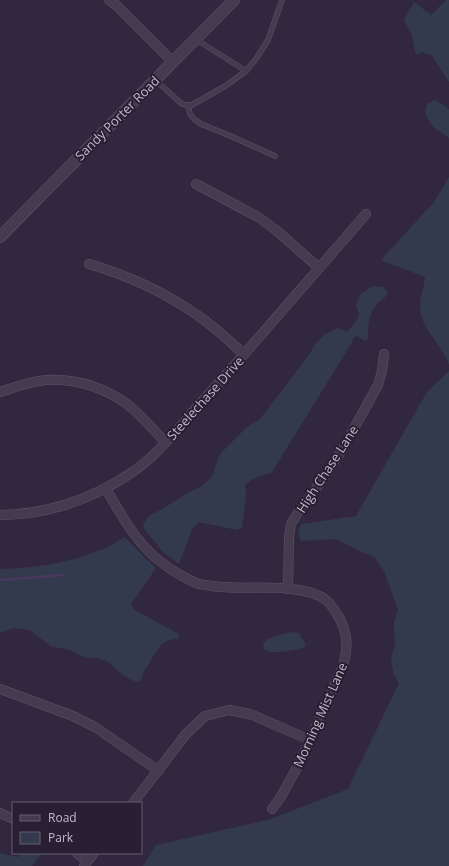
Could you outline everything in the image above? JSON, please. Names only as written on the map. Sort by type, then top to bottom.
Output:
[{"type":"street","points":[[109,0],[117,6],[173,62]]},
{"type":"street","name":"Sandy Porter Road","points":[[0,237],[234,0]]},
{"type":"street","points":[[196,184],[258,217],[276,230],[319,268]]},
{"type":"street","name":"Steelechase Drive","points":[[0,515],[34,513],[85,498],[106,489],[130,474],[165,442],[366,214]]},
{"type":"street","points":[[88,264],[125,276],[183,305],[208,323],[244,354]]},
{"type":"street","name":"High Chase Lane","points":[[288,589],[288,537],[291,524],[342,450],[378,385],[382,371],[384,354]]},
{"type":"street","points":[[0,392],[46,380],[69,380],[114,396],[132,408],[165,442]]},
{"type":"street","name":"Morning Mist Lane","points":[[106,489],[128,527],[140,544],[155,559],[174,572],[196,583],[220,587],[288,589],[310,592],[327,600],[337,614],[347,638],[347,652],[343,666],[298,766],[272,809]]},
{"type":"street","points":[[0,689],[73,716],[95,727],[159,771]]},
{"type":"street","points":[[134,802],[186,734],[205,716],[229,710],[258,718],[310,740]]},
{"type":"street","points":[[0,813],[12,819]]},
{"type":"street","points":[[78,854],[85,864],[93,854]]},
{"type":"lane","points":[[155,80],[182,104],[188,105],[199,101],[227,85],[246,71],[256,59],[268,40],[282,0]]},
{"type":"lane","points":[[196,39],[246,71]]},
{"type":"lane","points":[[188,105],[190,114],[201,124],[275,156]]},
{"type":"green space","points":[[446,0],[449,0],[449,82],[432,56],[422,52],[417,55],[412,36],[404,19],[414,2],[431,15]]},
{"type":"green space","points":[[435,100],[447,107],[449,110],[449,138],[433,127],[425,114],[427,104]]},
{"type":"green space","points":[[449,177],[449,365],[443,352],[426,327],[421,314],[420,309],[425,277],[381,260],[434,202]]},
{"type":"green space","points":[[373,286],[384,287],[387,291],[387,295],[377,304],[370,316],[368,325],[368,339],[365,341],[357,336],[354,337],[272,472],[254,479],[245,485],[246,495],[242,528],[237,530],[198,522],[192,530],[179,564],[164,553],[144,529],[143,524],[150,515],[200,487],[212,477],[219,455],[248,426],[260,419],[308,356],[316,343],[324,335],[338,328],[347,332],[354,324],[359,315],[356,305],[361,294]]},
{"type":"green space","points":[[449,371],[449,866],[143,866],[156,845],[271,819],[348,789],[399,683],[393,672],[391,658],[395,644],[394,624],[398,609],[384,571],[375,558],[335,539],[301,541],[299,537],[299,530],[302,524],[356,516],[427,392]]},
{"type":"green space","points":[[125,537],[156,568],[131,604],[133,609],[177,633],[180,637],[167,641],[160,646],[145,670],[142,679],[137,682],[129,679],[110,663],[98,658],[87,658],[67,649],[52,647],[29,630],[13,628],[0,633],[0,569],[39,566],[78,558],[103,549]]},
{"type":"green space","points":[[290,632],[299,633],[306,645],[304,648],[279,652],[265,650],[263,646],[264,642],[270,638]]},
{"type":"green space","points":[[0,853],[18,857],[22,854],[41,854],[32,866],[0,866]]},
{"type":"waterway","points":[[0,580],[63,575]]}]
